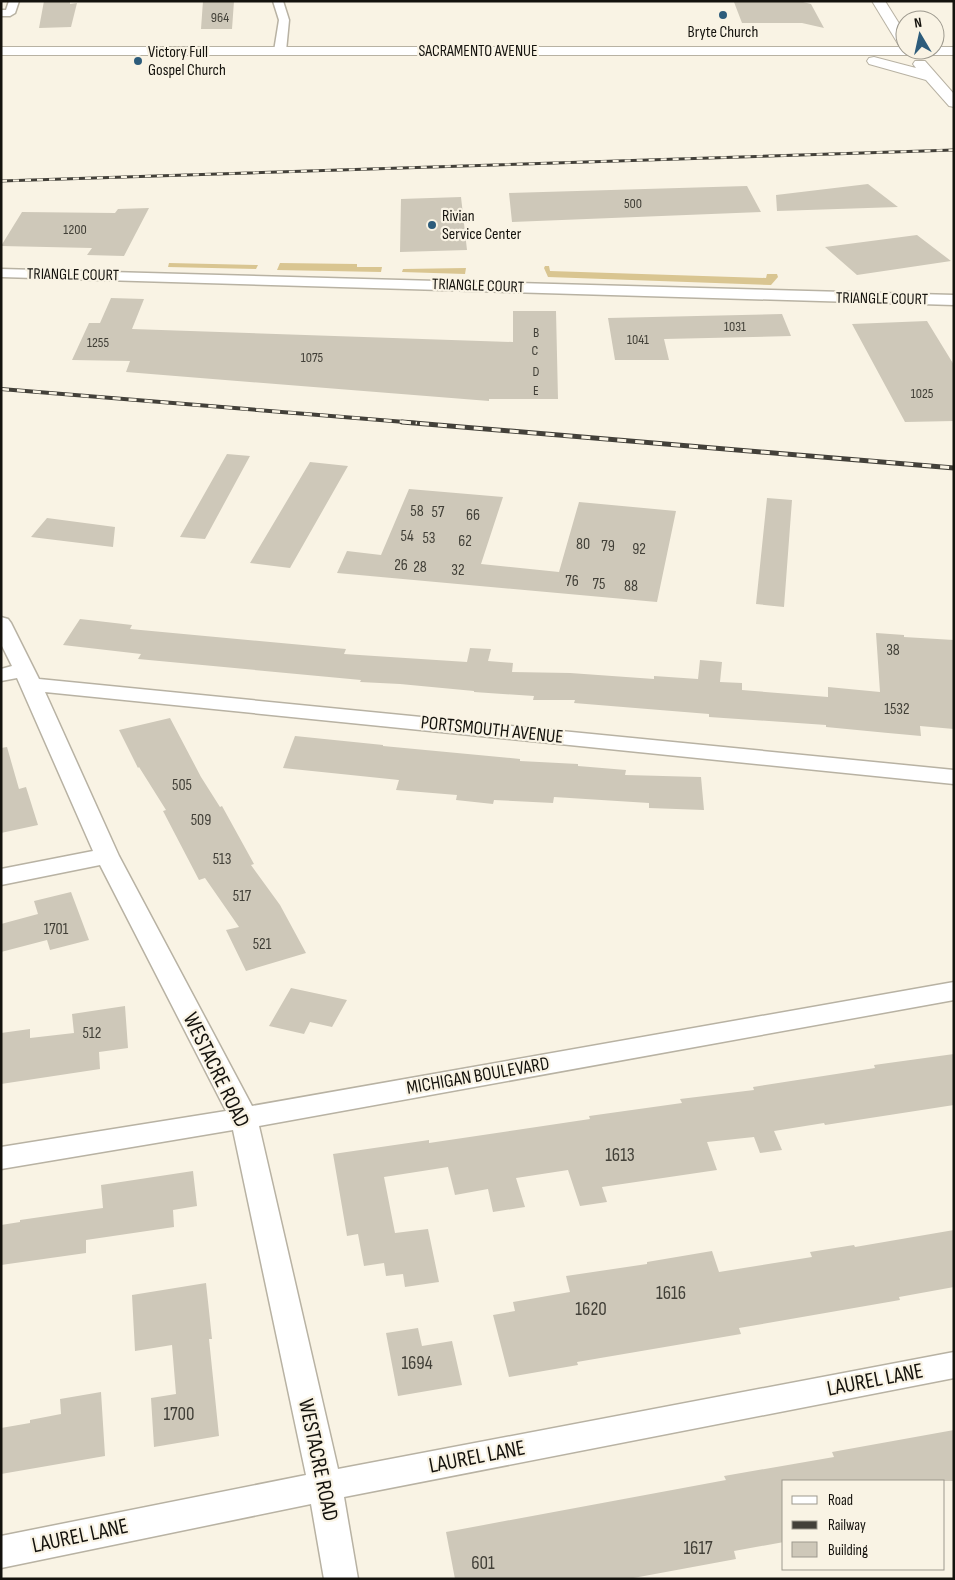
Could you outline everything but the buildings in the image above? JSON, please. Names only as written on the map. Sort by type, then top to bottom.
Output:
[{"type":"main road","points":[[878,1],[895,28]]},
{"type":"main road","name":"SACRAMENTO AVENUE","points":[[1,51],[783,51],[895,48]]},
{"type":"main road","points":[[783,51],[871,60],[932,77]]},
{"type":"main road","points":[[918,60],[954,102]]},
{"type":"street","points":[[1,13],[10,13],[14,1]]},
{"type":"street","points":[[278,1],[284,20],[280,51]]},
{"type":"street","name":"TRIANGLE COURT","points":[[1,273],[954,300]]},
{"type":"street","name":"WESTACRE ROAD","points":[[1,623],[19,676],[107,856],[244,1118],[325,1486],[341,1579]]},
{"type":"street","name":"PORTSMOUTH AVENUE","points":[[19,676],[954,777]]},
{"type":"street","points":[[1,877],[107,856]]},
{"type":"street","name":"MICHIGAN BOULEVARD","points":[[1,1158],[244,1118],[954,991]]},
{"type":"street","name":"LAUREL LANE","points":[[1,1552],[325,1486],[954,1365]]},
{"type":"shaded area","points":[[169,263],[258,265],[256,269],[168,267]]},
{"type":"shaded area","points":[[280,263],[357,264],[357,267],[382,267],[381,272],[277,270]]},
{"type":"shaded area","points":[[545,266],[549,266],[550,271],[766,278],[767,274],[777,274],[778,277],[771,285],[548,277]]},
{"type":"shaded area","points":[[466,268],[465,274],[402,272],[403,269]]},
{"type":"railway","points":[[1,181],[954,150]]},
{"type":"railway","points":[[1,389],[417,423]]},
{"type":"railway","points":[[402,422],[954,468]]},
{"type":"place","name":"Bryte Church","points":[[723,15]]},
{"type":"place","name":"Victory Full Gospel Church","points":[[138,61]]},
{"type":"place","name":"Rivian Service Center","points":[[432,225]]}]
